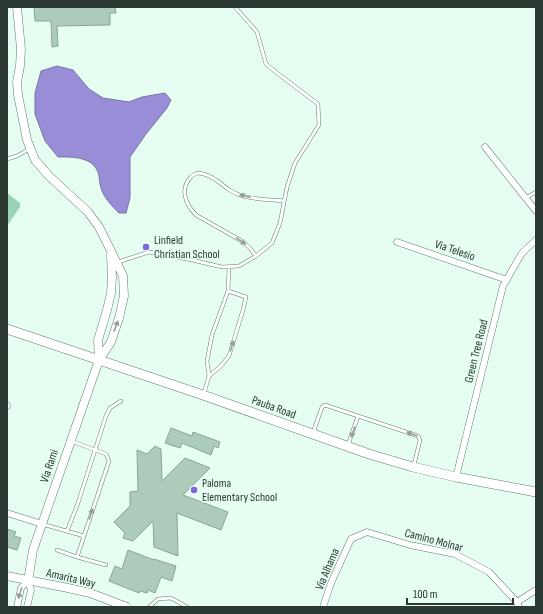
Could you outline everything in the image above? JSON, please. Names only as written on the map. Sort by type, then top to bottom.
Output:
[{"type":"main road","name":"Pauba Road","points":[[7,329],[313,433],[348,447],[414,467],[456,477],[536,492]]},
{"type":"street","points":[[17,7],[21,49],[18,95],[30,148],[35,160],[49,176],[88,212],[99,227],[123,276],[124,296],[119,318],[111,342],[99,360]]},
{"type":"street","points":[[485,147],[536,211]]},
{"type":"street","name":"Green Tree Road","points":[[456,477],[504,286],[522,253],[536,240]]},
{"type":"street","name":"Via Telesio","points":[[397,242],[507,280]]},
{"type":"street","points":[[99,360],[98,340],[111,293],[111,250]]},
{"type":"street","name":"Via Rami","points":[[27,607],[31,590],[28,580],[34,550],[70,441],[99,360]]},
{"type":"street","points":[[7,513],[42,524]]},
{"type":"street","name":"Camino Molnar","points":[[351,540],[367,532],[410,545],[455,554],[489,572],[518,604]]},
{"type":"street","name":"Via Alhama","points":[[324,607],[331,583],[351,540]]},
{"type":"street","name":"Amarita Way","points":[[7,576],[90,593],[127,607]]},
{"type":"street","name":"Via Rami","points":[[17,607],[21,588],[28,580]]},
{"type":"street","points":[[518,604],[536,590]]},
{"type":"lane","points":[[116,262],[149,252],[222,267],[239,266],[272,244],[280,223],[286,187],[295,163],[319,125],[318,104],[266,64],[257,32],[235,7]]},
{"type":"lane","points":[[7,158],[16,156],[30,148]]},
{"type":"lane","points":[[256,256],[249,246],[190,210],[184,194],[187,181],[198,173],[210,176],[219,181],[229,190],[241,195],[257,199],[284,200]]},
{"type":"lane","points":[[526,198],[536,192]]},
{"type":"lane","points":[[203,395],[209,376],[207,361],[212,335],[228,291],[229,266]]},
{"type":"lane","points":[[209,376],[221,366],[229,356],[246,297],[228,291]]},
{"type":"lane","points":[[67,531],[106,416],[110,408],[121,401]]},
{"type":"lane","points":[[313,433],[322,407],[325,405],[418,436],[420,440],[414,467]]},
{"type":"lane","points":[[348,447],[358,416]]},
{"type":"lane","points":[[70,441],[106,454],[109,461],[77,556]]},
{"type":"lane","points":[[42,524],[84,536]]},
{"type":"lane","points":[[56,550],[106,566]]},
{"type":"lane","points":[[149,607],[158,599],[171,598],[187,607]]},
{"type":"green space","points":[[7,193],[20,203],[20,207],[7,226]]},
{"type":"shaded area","points":[[57,66],[73,70],[89,89],[103,98],[129,102],[142,97],[165,93],[171,100],[167,108],[130,157],[130,198],[126,213],[119,213],[102,192],[98,172],[94,165],[79,158],[58,157],[45,141],[35,114],[35,93],[41,71]]},
{"type":"building","points":[[34,7],[115,7],[116,13],[110,13],[110,25],[57,26],[58,46],[52,47],[51,21],[35,21]]},
{"type":"building","points":[[171,428],[192,436],[193,432],[220,442],[218,448],[214,446],[211,455],[182,443],[180,448],[165,443]]},
{"type":"building","points":[[155,446],[161,449],[162,481],[185,458],[210,468],[183,495],[228,512],[221,530],[177,513],[178,556],[154,547],[153,521],[133,541],[123,538],[125,533],[114,522],[130,506],[130,492],[138,491],[137,450],[147,454]]},
{"type":"building","points":[[7,529],[16,532],[14,536],[21,538],[17,550],[7,547]]},
{"type":"building","points":[[128,550],[154,560],[176,566],[172,581],[161,577],[155,593],[148,590],[147,593],[140,591],[139,593],[109,581],[115,566],[122,569]]},
{"type":"place","name":"Linfield Christian School","points":[[146,247]]},
{"type":"place","name":"Paloma Elementary School","points":[[194,490]]}]
